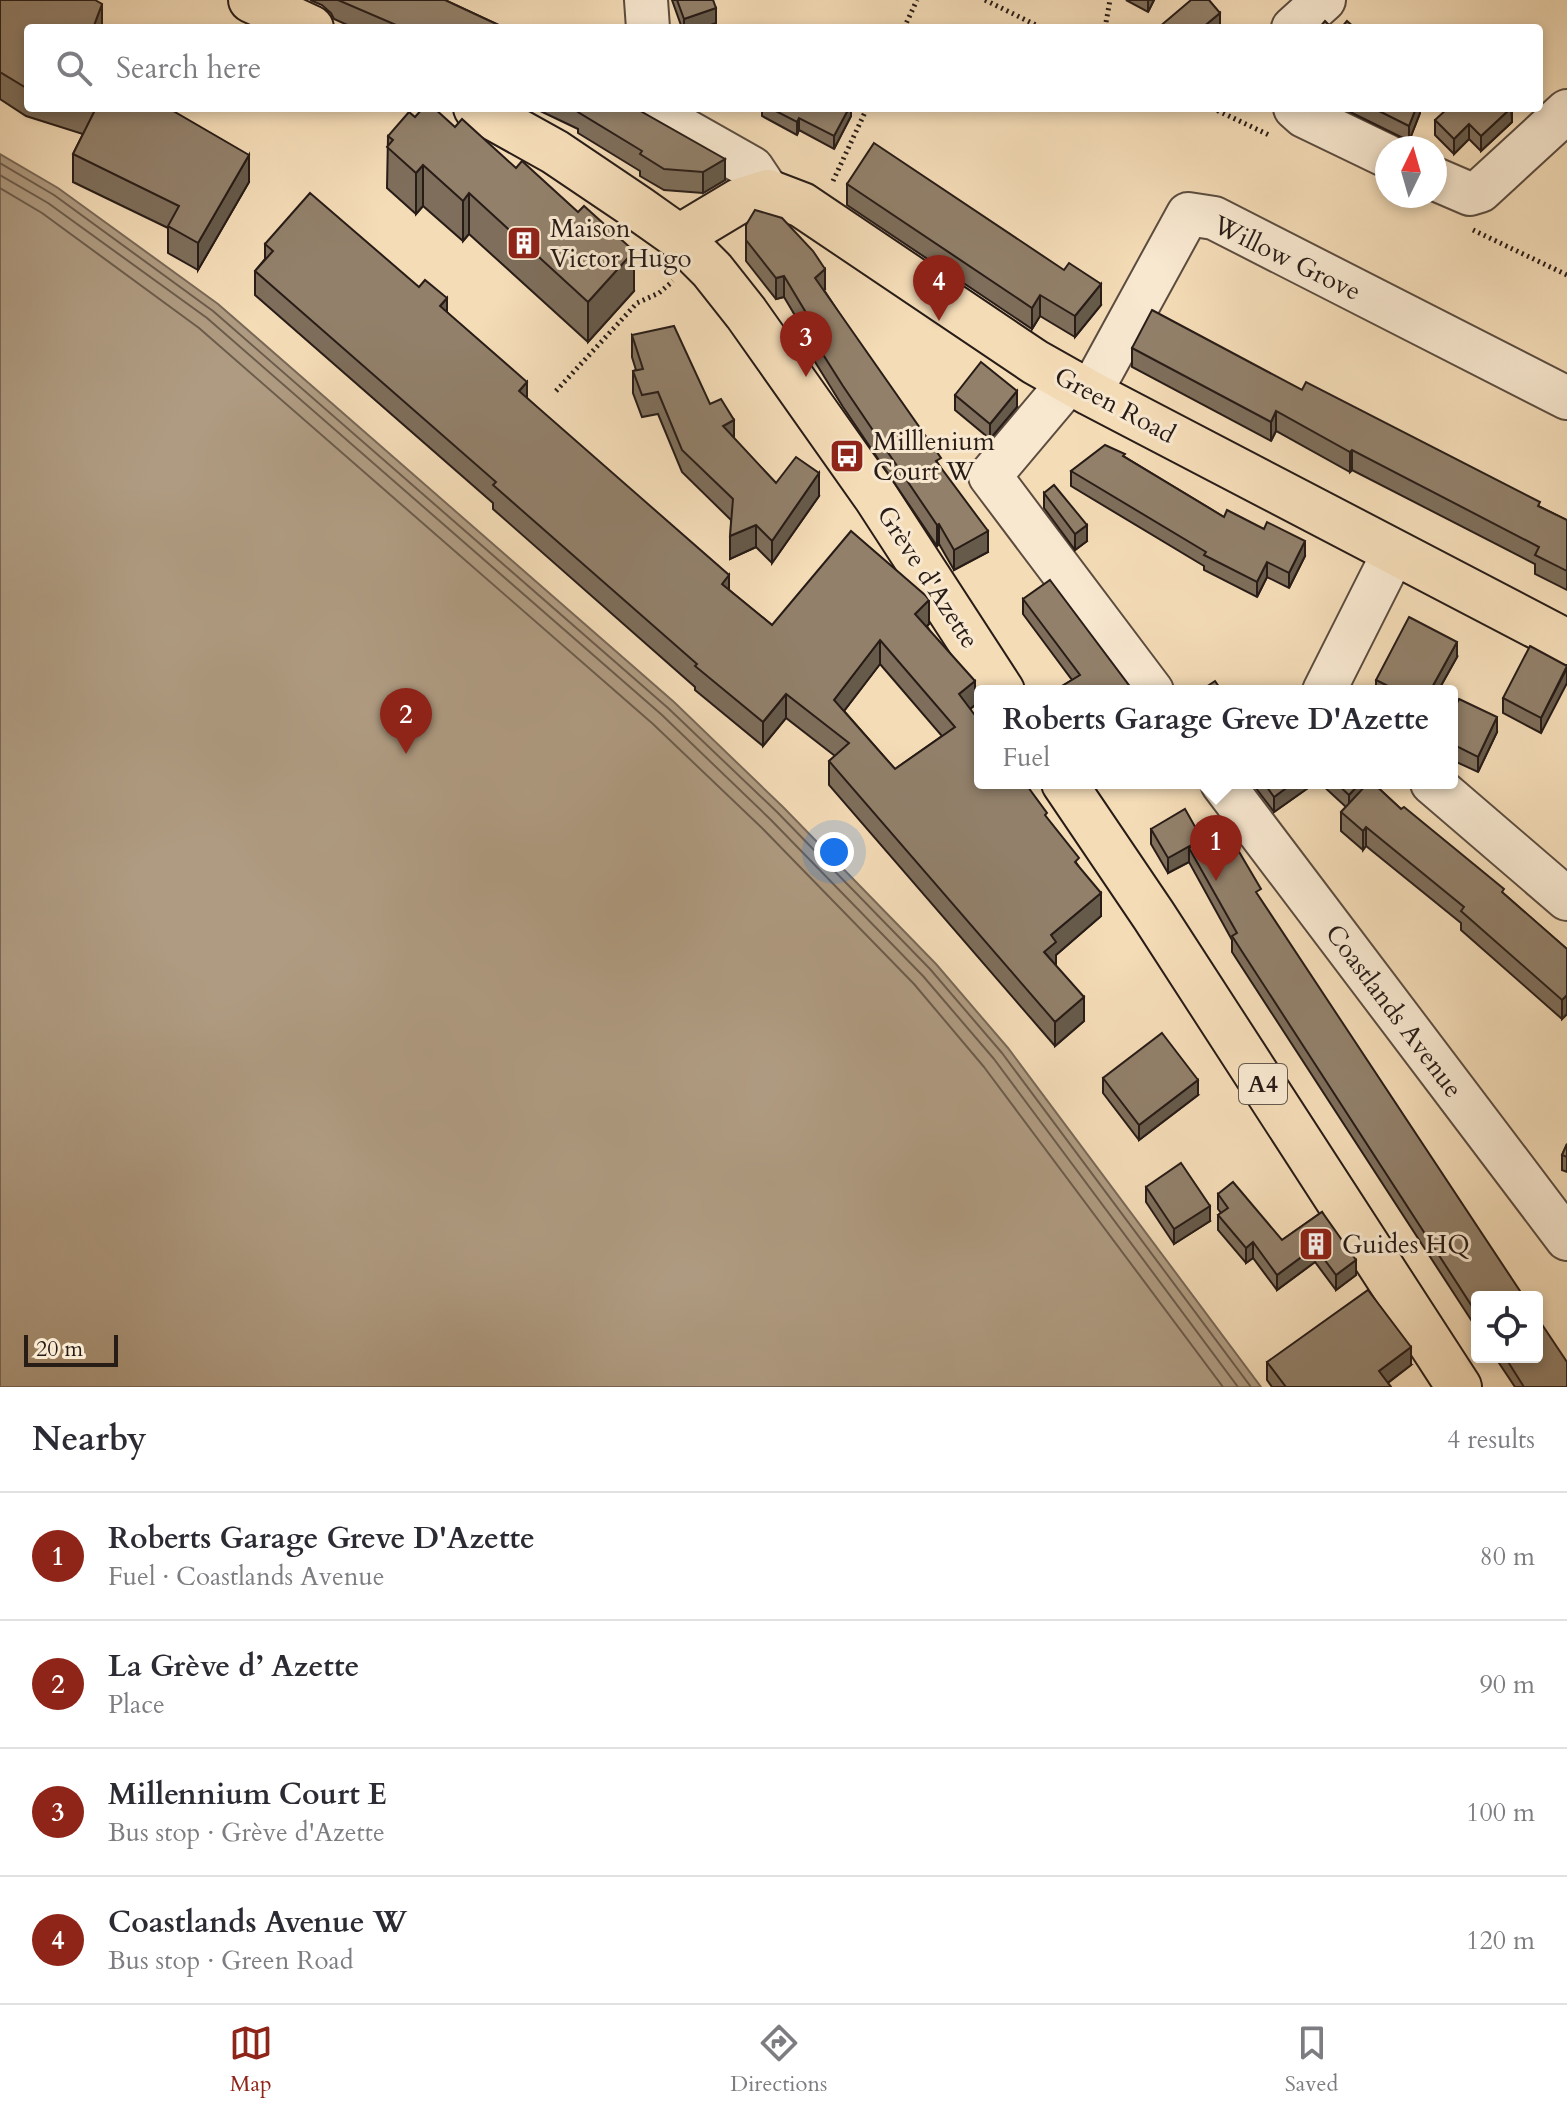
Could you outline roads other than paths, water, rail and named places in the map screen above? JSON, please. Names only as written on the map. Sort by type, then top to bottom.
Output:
[{"type":"main road","points":[[251,0],[302,24]]},
{"type":"main road","name":"Grève d'Azette","points":[[483,112],[555,152],[679,237],[712,270],[876,497],[998,685]]},
{"type":"main road","points":[[679,237],[739,201],[768,192]]},
{"type":"main road","name":"Green Road","points":[[768,192],[810,209],[1035,362],[1567,642]]},
{"type":"main road","name":"A4","points":[[1068,789],[1154,916],[1459,1387]]},
{"type":"street","points":[[646,0],[648,24]]},
{"type":"street","points":[[1297,24],[1324,0]]},
{"type":"street","points":[[1447,184],[1470,194],[1480,191],[1567,111]]},
{"type":"street","points":[[653,112],[752,168],[768,192]]},
{"type":"street","points":[[1300,112],[1375,150]]},
{"type":"street","name":"Willow Grove","points":[[1080,387],[1188,214],[1214,218],[1567,398]]},
{"type":"street","points":[[1080,387],[990,476],[1147,685]]},
{"type":"street","points":[[1327,685],[1394,552]]},
{"type":"street","name":"Coastlands Avenue","points":[[1227,789],[1567,1239]]},
{"type":"street","points":[[1439,789],[1567,899]]},
{"type":"water","points":[[0,154],[58,188],[218,304],[674,702],[783,807],[936,964],[1008,1048],[1261,1387],[0,1387]]},
{"type":"place","name":"Maison Victor Hugo","points":[[524,243]]},
{"type":"place","name":"Coastlands Avenue W","points":[[939,321]]},
{"type":"place","name":"Millennium Court E","points":[[806,377]]},
{"type":"place","name":"Milllenium Court W","points":[[847,456]]},
{"type":"place","name":"La Grève d’ Azette","points":[[406,754]]},
{"type":"place","name":"Roberts Garage Greve D'Azette","points":[[1216,881]]},
{"type":"place","name":"Guides HQ","points":[[1316,1244]]}]
